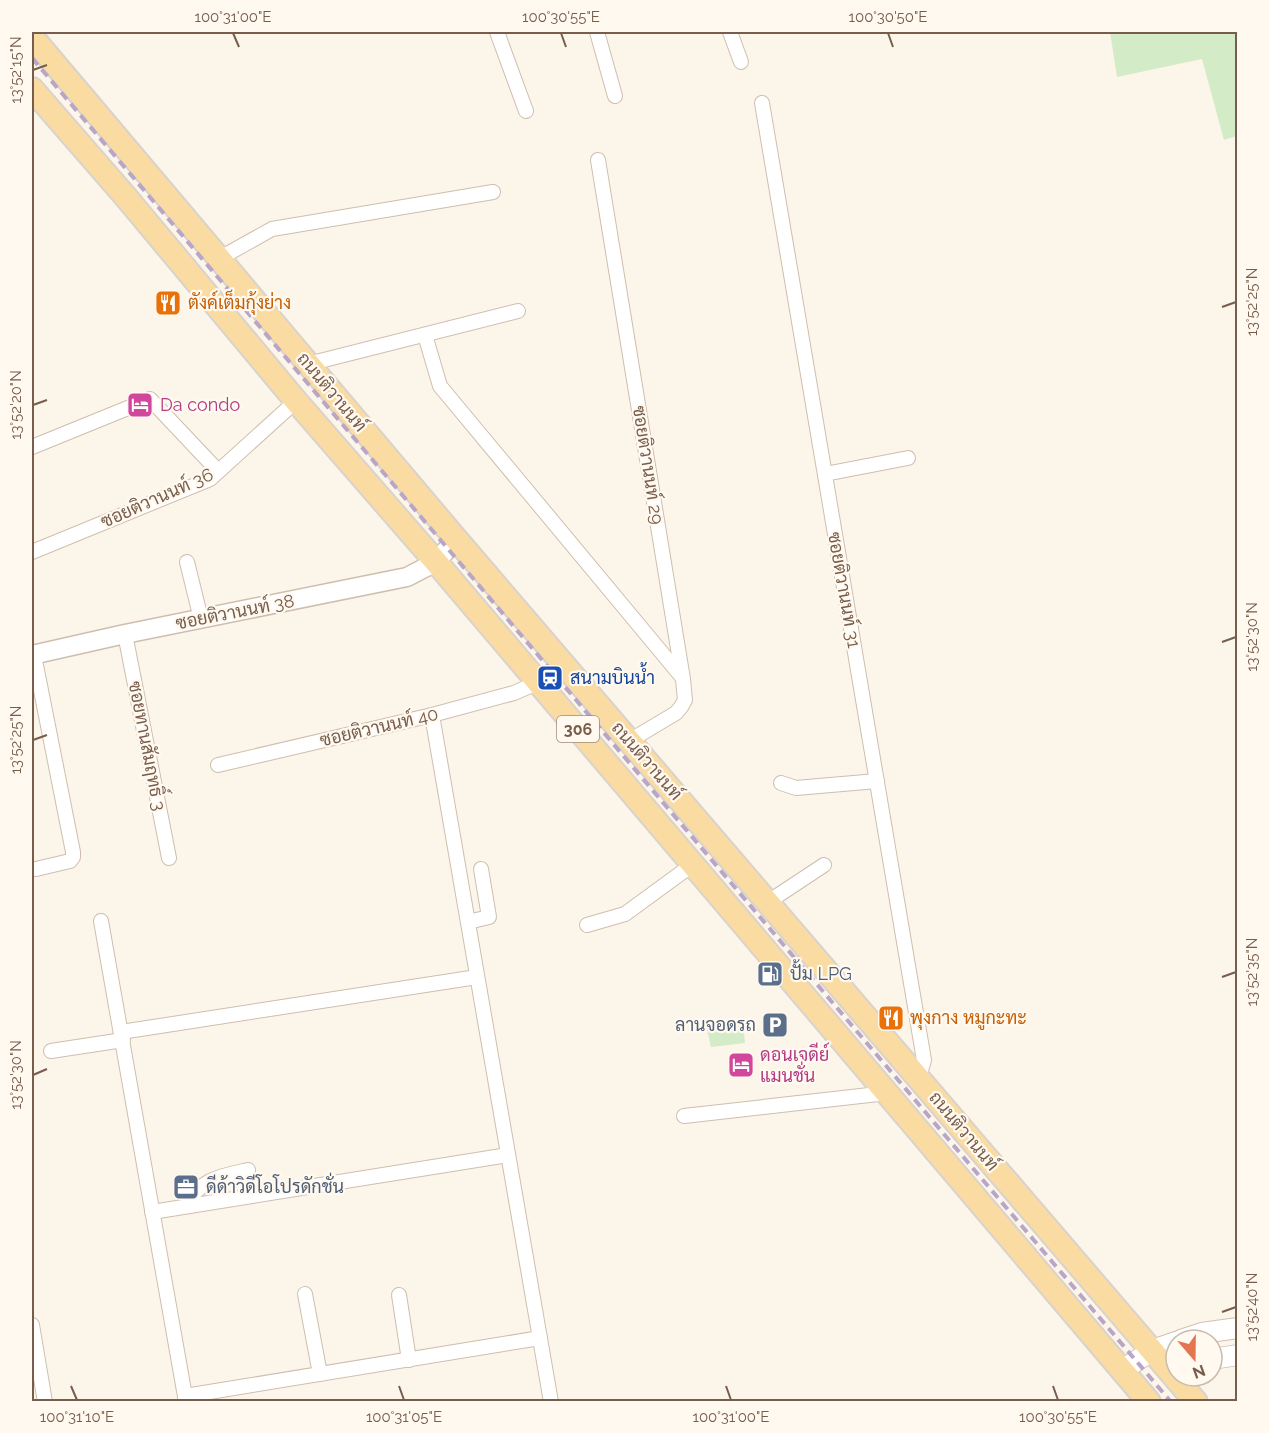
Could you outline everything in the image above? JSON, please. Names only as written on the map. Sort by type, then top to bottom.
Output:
[{"type":"main road","name":"ถนนติวานนท์","points":[[32,37],[456,539],[1196,1401]]},
{"type":"main road","name":"ถนนติวานนท์","points":[[32,89],[1149,1401]]},
{"type":"main road","points":[[1122,1370],[1153,1350],[1164,1346]]},
{"type":"main road","points":[[1153,1350],[1164,1352]]},
{"type":"street","points":[[496,32],[525,111]]},
{"type":"street","points":[[597,32],[615,96]]},
{"type":"street","points":[[730,32],[741,62]]},
{"type":"street","name":"ซอยติวานนท์ 31","points":[[762,103],[924,1060],[919,1077]]},
{"type":"street","name":"ซอยติวานนท์ 29","points":[[598,160],[685,700],[681,707],[629,741]]},
{"type":"street","points":[[220,258],[272,229],[493,192]]},
{"type":"street","points":[[308,364],[518,311]]},
{"type":"street","points":[[425,335],[440,386],[683,679]]},
{"type":"street","points":[[32,447],[150,399],[218,471]]},
{"type":"street","name":"ซอยติวานนท์ 36","points":[[32,552],[210,479],[296,400]]},
{"type":"street","points":[[825,474],[908,458]]},
{"type":"street","points":[[436,562],[456,539]]},
{"type":"street","points":[[188,562],[201,619]]},
{"type":"street","name":"ซอยติวานนท์ 38","points":[[33,655],[407,577],[436,562]]},
{"type":"street","name":"ซอยทานสัมฤทธิ์ 3","points":[[125,634],[169,858]]},
{"type":"street","points":[[33,655],[73,852],[73,857],[69,861],[36,869]]},
{"type":"street","name":"ซอยติวานนท์ 40","points":[[218,765],[432,715],[514,693],[539,682]]},
{"type":"street","points":[[432,715],[551,1401]]},
{"type":"street","points":[[781,783],[796,788],[877,782]]},
{"type":"street","points":[[587,925],[625,914],[692,865]]},
{"type":"street","points":[[768,902],[824,865]]},
{"type":"street","points":[[468,922],[489,917],[481,869]]},
{"type":"street","points":[[101,921],[185,1399],[540,1338]]},
{"type":"street","points":[[51,1051],[122,1036],[477,977]]},
{"type":"street","points":[[684,1116],[887,1093]]},
{"type":"street","points":[[152,1212],[508,1155]]},
{"type":"street","points":[[187,1206],[193,1193],[205,1184],[221,1176],[248,1170]]},
{"type":"street","points":[[305,1294],[320,1374]]},
{"type":"street","points":[[399,1295],[409,1360]]},
{"type":"street","points":[[32,1334],[45,1401]]},
{"type":"green space","points":[[1110,32],[1237,32],[1237,136],[1224,140],[1202,59],[1117,77]]},
{"type":"green space","points":[[743,1025],[745,1043],[711,1047],[707,1029]]},
{"type":"railway","points":[[32,58],[1171,1402]]},
{"type":"place","name":"ตังค์เต็มกุ้งย่าง","points":[[168,303]]},
{"type":"place","name":"Da condo","points":[[140,405]]},
{"type":"place","name":"สนามบินน้ำ","points":[[550,678]]},
{"type":"place","name":"ปั้ม LPG","points":[[770,974]]},
{"type":"place","name":"พุงกาง หมูกะทะ","points":[[891,1018]]},
{"type":"place","name":"ลานจอดรถ","points":[[775,1025]]},
{"type":"place","name":"ดอนเจดีย์ แมนชั่น","points":[[741,1065]]},
{"type":"place","name":"ดีด้าวิดีโอโปรดักชั่น","points":[[186,1187]]}]
